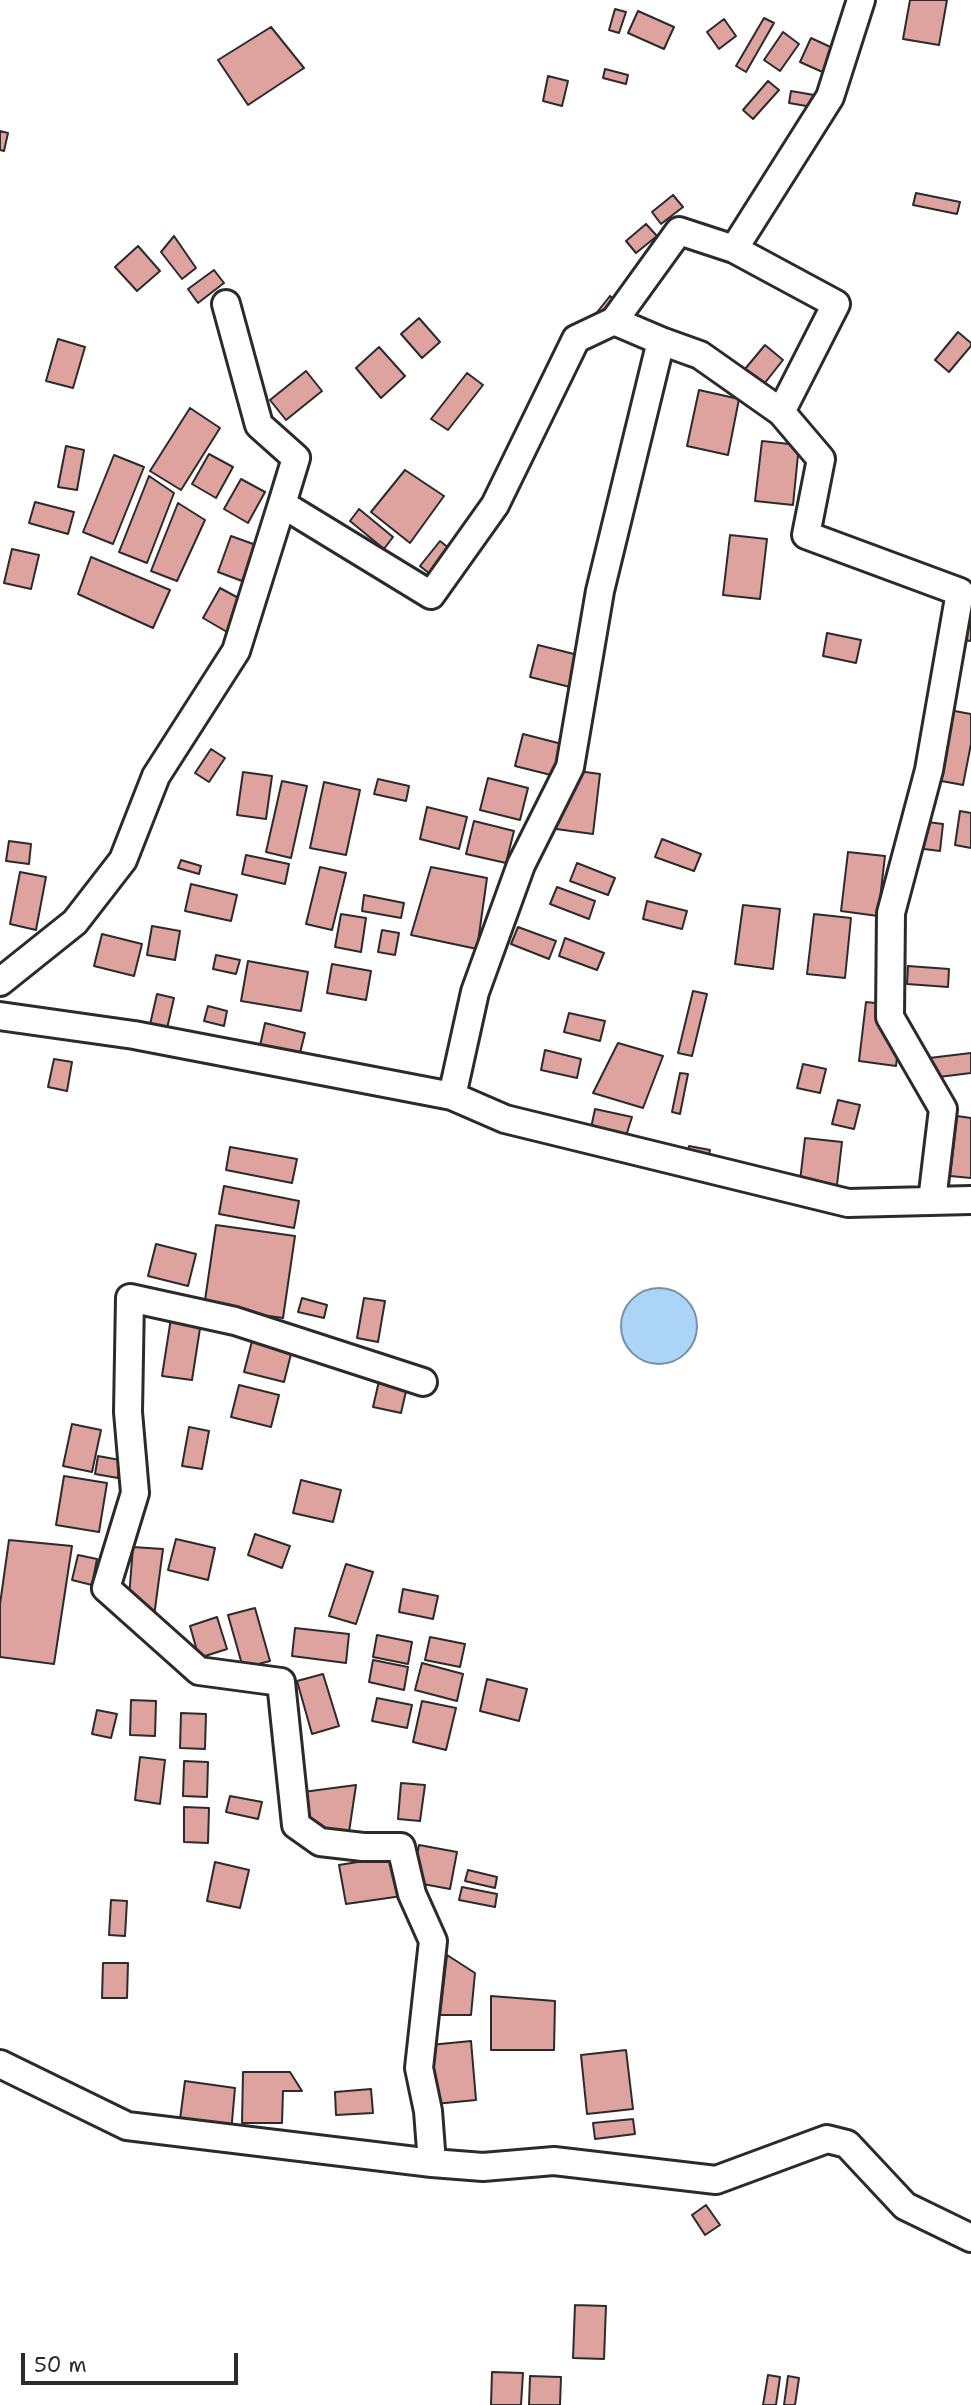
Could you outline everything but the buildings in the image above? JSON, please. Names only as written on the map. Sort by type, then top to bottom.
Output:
[{"type":"street","points":[[734,249],[830,97],[861,0]]},
{"type":"street","points":[[282,505],[431,595],[495,505],[576,339],[614,321],[679,231],[734,249],[836,304],[780,412]]},
{"type":"street","points":[[0,982],[75,922],[123,860],[156,776],[236,651],[296,458],[259,425],[226,304]]},
{"type":"street","points":[[614,321],[700,355],[780,412],[821,459],[806,534],[960,592],[929,770],[891,913],[890,1017],[943,1109],[932,1201]]},
{"type":"street","points":[[452,1096],[475,992],[522,864],[570,767],[600,592],[661,341]]},
{"type":"street","points":[[0,1016],[134,1035],[452,1096],[505,1119],[848,1203],[971,1200]]},
{"type":"street","points":[[423,1382],[235,1321],[130,1298],[128,1412],[135,1493],[106,1588],[199,1671],[281,1682],[296,1825],[320,1842],[363,1847],[401,1846],[412,1894],[433,1941],[419,2068],[428,2111],[432,2163]]},
{"type":"street","points":[[0,2064],[127,2126],[432,2163],[483,2167],[554,2161],[716,2180],[827,2139],[846,2144],[905,2206],[971,2238]]},
{"type":"water","points":[[659,1288],[674,1291],[686,1299],[694,1311],[697,1326],[694,1341],[686,1353],[674,1361],[659,1364],[644,1361],[632,1353],[624,1341],[621,1326],[624,1311],[632,1299],[644,1291]]}]
